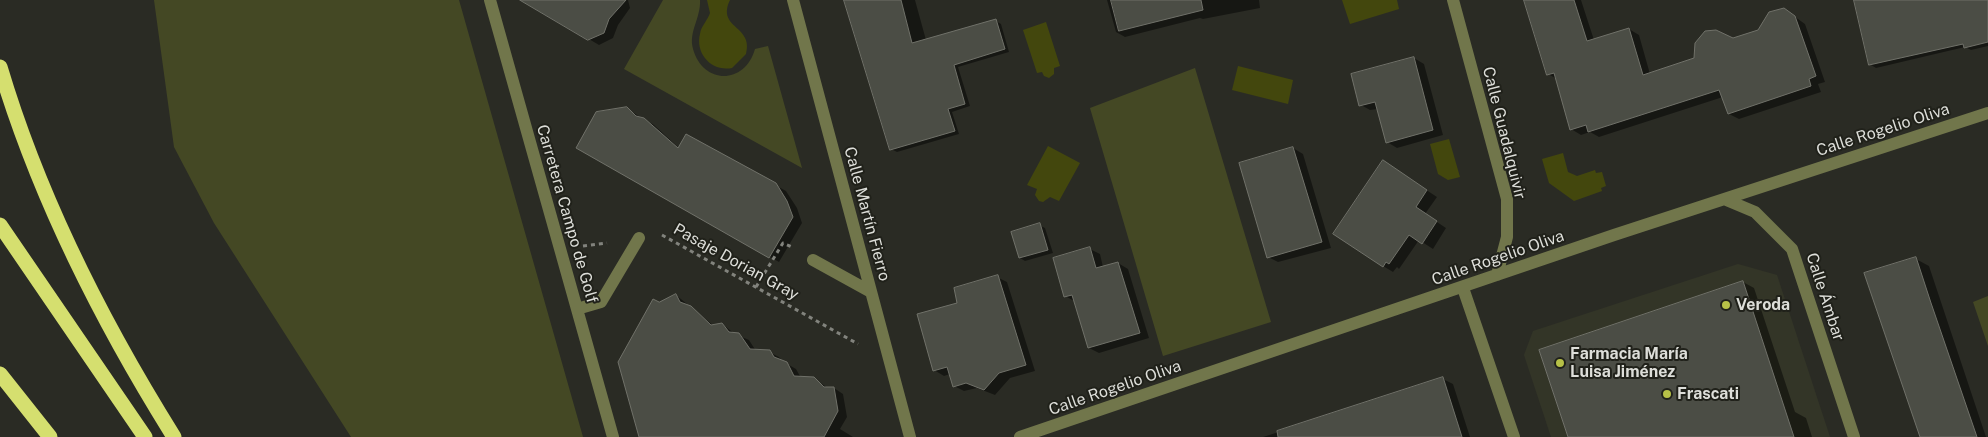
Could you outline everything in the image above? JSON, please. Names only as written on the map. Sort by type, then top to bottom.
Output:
[{"type":"highway","points":[[0,67],[32,160],[63,230],[135,374],[174,437]]},
{"type":"highway","points":[[0,225],[144,437]]},
{"type":"highway","points":[[0,374],[50,437]]},
{"type":"street","name":"Carretera Campo de Golf","points":[[490,0],[612,437]]},
{"type":"street","name":"Calle Martín Fierro","points":[[793,0],[910,437]]},
{"type":"street","name":"Calle Guadalquivir","points":[[1453,0],[1507,199],[1507,237],[1497,276]]},
{"type":"street","name":"Calle Rogelio Oliva","points":[[1020,437],[1724,199],[1988,113]]},
{"type":"street","name":"Calle Ámbar","points":[[1724,199],[1755,212],[1792,249],[1854,437]]},
{"type":"street","points":[[577,308],[601,302],[639,238]]},
{"type":"street","points":[[813,260],[871,292]]},
{"type":"street","points":[[1463,288],[1514,437]]},
{"type":"path","name":"Pasaje Dorian Gray","points":[[560,250],[661,235],[861,345]]},
{"type":"path","points":[[756,288],[783,242],[813,260]]},
{"type":"shaded area","points":[[154,0],[459,0],[583,437],[351,437],[214,223],[174,147]]},
{"type":"shaded area","points":[[663,0],[700,0],[699,13],[692,37],[693,49],[698,61],[714,74],[724,76],[734,74],[750,61],[755,49],[768,46],[802,168],[624,69]]},
{"type":"shaded area","points":[[707,0],[730,0],[727,9],[728,17],[745,37],[747,45],[746,54],[732,68],[725,69],[712,64],[703,55],[700,48],[701,31],[710,13]]},
{"type":"shaded area","points":[[1342,0],[1397,0],[1399,9],[1350,24]]},
{"type":"shaded area","points":[[1046,22],[1060,66],[1054,68],[1054,74],[1049,78],[1044,76],[1042,72],[1037,73],[1023,30]]},
{"type":"shaded area","points":[[1238,66],[1293,80],[1288,104],[1232,90]]},
{"type":"shaded area","points":[[1195,68],[1271,322],[1163,356],[1090,108]]},
{"type":"shaded area","points":[[1449,139],[1460,177],[1448,180],[1438,174],[1430,144]]},
{"type":"shaded area","points":[[1048,146],[1080,163],[1059,201],[1050,197],[1043,202],[1039,201],[1035,195],[1037,189],[1027,185]]},
{"type":"shaded area","points":[[1563,153],[1568,172],[1577,176],[1595,170],[1596,173],[1602,172],[1606,186],[1601,188],[1602,191],[1574,201],[1549,183],[1542,159]]},
{"type":"shaded area","points":[[1738,264],[1777,275],[1830,437],[1551,437],[1524,355],[1533,331]]},
{"type":"shaded area","points":[[1988,296],[1988,346],[1973,302]]},
{"type":"building","points":[[520,0],[626,0],[609,19],[604,33],[588,40]]},
{"type":"building","points":[[844,0],[901,0],[912,43],[996,19],[1005,49],[954,65],[965,104],[948,109],[955,131],[890,150]]},
{"type":"building","points":[[1111,0],[1201,0],[1203,10],[1119,31]]},
{"type":"building","points":[[1524,0],[1574,0],[1587,41],[1629,28],[1643,75],[1694,58],[1695,43],[1705,31],[1716,30],[1733,38],[1758,30],[1769,12],[1784,8],[1795,16],[1816,76],[1809,79],[1811,86],[1728,114],[1719,90],[1588,132],[1586,125],[1570,130],[1554,73],[1547,75]]},
{"type":"building","points":[[1854,0],[1988,0],[1988,42],[1964,48],[1963,44],[1869,65]]},
{"type":"building","points":[[1414,57],[1433,130],[1386,143],[1375,102],[1359,106],[1351,74]]},
{"type":"building","points":[[627,107],[636,116],[644,118],[678,148],[686,134],[776,183],[787,201],[793,217],[769,258],[576,148],[596,112]]},
{"type":"building","points":[[1293,147],[1322,242],[1267,258],[1239,163]]},
{"type":"building","points":[[1383,160],[1427,190],[1416,207],[1437,221],[1422,244],[1409,235],[1389,264],[1386,262],[1383,267],[1333,234]]},
{"type":"building","points":[[1040,223],[1048,250],[1019,258],[1011,232]]},
{"type":"building","points":[[1090,247],[1096,268],[1118,262],[1140,333],[1088,348],[1072,295],[1064,297],[1053,258]]},
{"type":"building","points":[[1916,257],[1977,437],[1920,437],[1864,273]]},
{"type":"building","points":[[998,275],[1026,365],[999,373],[984,390],[966,383],[953,387],[947,367],[933,371],[917,314],[957,303],[954,288]]},
{"type":"building","points":[[1743,281],[1794,437],[1568,437],[1539,350]]},
{"type":"building","points":[[676,294],[680,302],[691,306],[711,325],[722,323],[729,332],[739,333],[750,349],[770,350],[774,357],[787,362],[794,376],[814,377],[824,387],[834,387],[838,411],[824,437],[639,437],[618,362],[653,299],[659,302]]},
{"type":"building","points":[[1443,377],[1462,437],[1278,437],[1277,431]]},
{"type":"place","name":"Veroda","points":[[1726,305]]},
{"type":"place","name":"Farmacia María Luisa Jiménez","points":[[1560,363]]},
{"type":"place","name":"Frascati","points":[[1667,394]]}]
